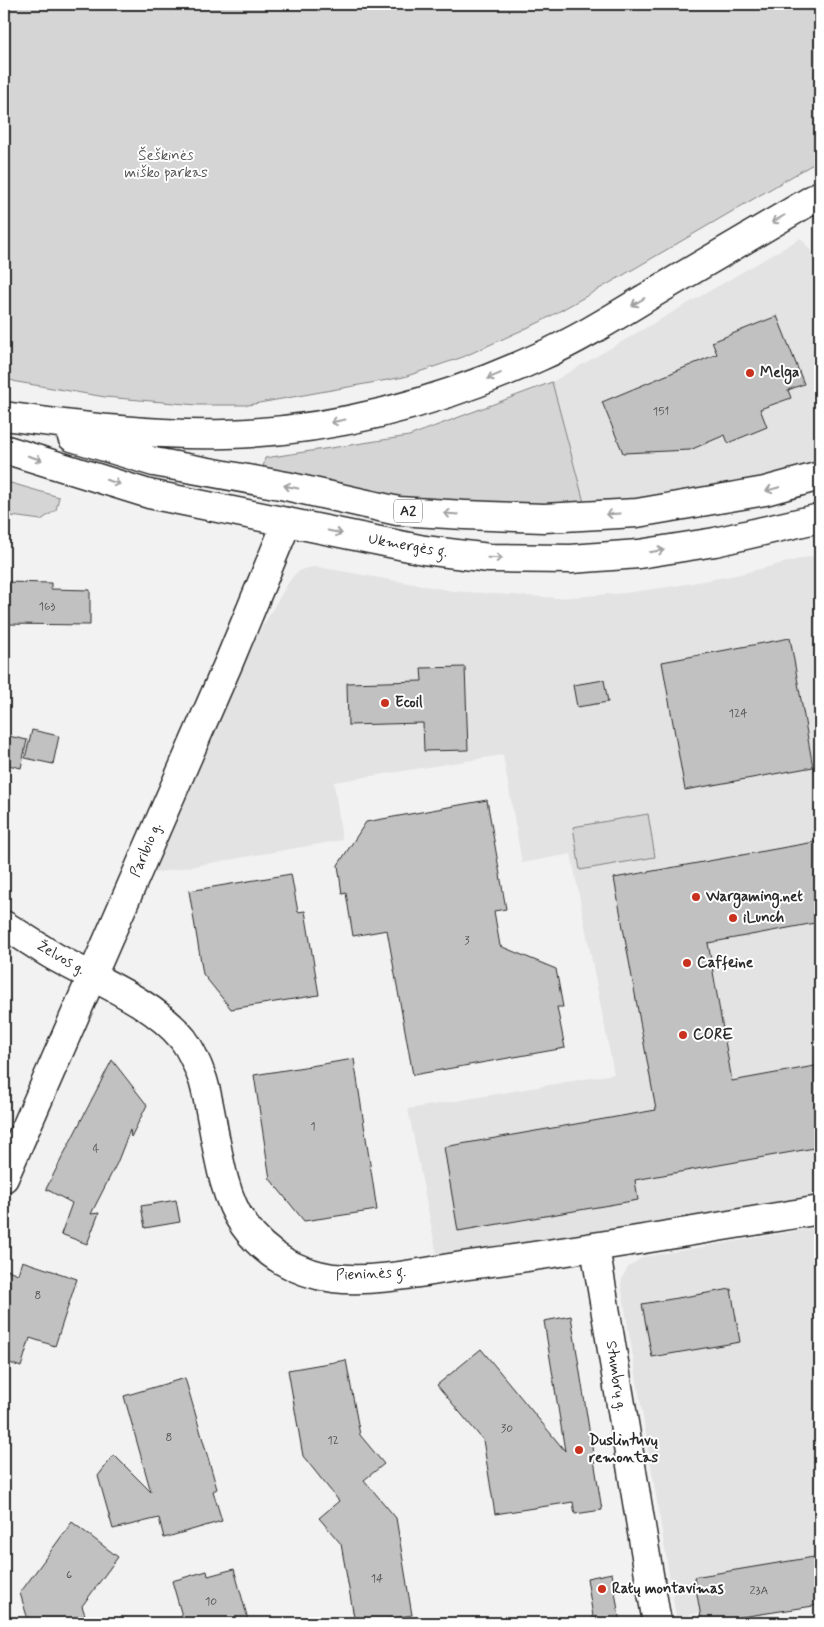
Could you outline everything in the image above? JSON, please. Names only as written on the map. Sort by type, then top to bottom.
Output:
[{"type":"main road","points":[[4,417],[124,430],[226,434],[284,430],[394,410],[446,395],[541,356],[595,328],[820,195]]},
{"type":"main road","name":"A2","points":[[4,417],[154,462],[286,486],[398,511],[544,518],[637,513],[765,491],[820,476]]},
{"type":"main road","name":"Ukmergės g.","points":[[4,449],[149,494],[424,550],[488,558],[571,559],[639,554],[714,542],[820,518]]},
{"type":"main road","name":"Paribio g.","points":[[4,1178],[237,644],[287,522]]},
{"type":"main road","name":"Želvos g.","points":[[4,925],[55,957],[92,976]]},
{"type":"main road","name":"Pieninės g.","points":[[92,976],[158,1016],[184,1040],[194,1058],[203,1081],[220,1158],[236,1212],[253,1236],[268,1251],[286,1263],[308,1272],[334,1278],[375,1277],[594,1247],[820,1210]]},
{"type":"main road","name":"Stumbrų g.","points":[[594,1247],[657,1623]]},
{"type":"shaded area","points":[[801,238],[820,263],[820,467],[811,472],[586,510],[552,382]]},
{"type":"shaded area","points":[[820,554],[820,1196],[438,1260],[408,1109],[614,1074],[571,854],[522,863],[503,755],[334,782],[342,840],[149,874],[216,706],[288,583],[295,574],[303,569],[324,568],[453,591],[558,598],[625,593],[675,586],[736,575]]},
{"type":"shaded area","points":[[820,1227],[820,1605],[713,1623],[702,1623],[700,1613],[676,1617],[621,1284],[623,1276],[628,1267],[643,1257]]},
{"type":"green space","name":"Šeškinės miško parkas","points":[[4,4],[820,4],[820,160],[540,322],[463,357],[404,377],[248,405],[197,405],[105,397],[17,382],[4,378]]},
{"type":"green space","points":[[552,382],[586,510],[406,501],[263,468],[265,458],[409,436]]},
{"type":"green space","points":[[4,481],[59,497],[56,510],[41,520],[4,515]]},
{"type":"green space","points":[[648,814],[655,857],[580,870],[573,827]]},
{"type":"building","points":[[777,316],[804,384],[788,390],[791,398],[760,409],[767,427],[728,443],[725,435],[690,450],[623,453],[602,402],[717,354],[712,342]]},
{"type":"building","points":[[4,582],[51,583],[51,589],[90,590],[90,625],[4,624]]},
{"type":"building","points":[[790,638],[813,767],[685,790],[662,662]]},
{"type":"building","points":[[465,667],[468,750],[424,751],[423,723],[348,725],[347,683],[422,681],[421,668]]},
{"type":"building","points":[[604,680],[608,702],[577,707],[573,685]]},
{"type":"building","points":[[32,730],[59,736],[53,764],[25,758]]},
{"type":"building","points":[[4,735],[27,740],[21,768],[4,764]]},
{"type":"building","points":[[487,800],[506,909],[494,911],[500,946],[556,969],[563,1007],[557,1007],[565,1048],[413,1075],[387,930],[353,936],[346,893],[342,894],[338,865],[366,822]]},
{"type":"building","name":"CORE","points":[[820,841],[820,922],[708,943],[732,1081],[820,1065],[820,1147],[635,1180],[638,1200],[458,1231],[444,1147],[656,1110],[614,878]]},
{"type":"building","points":[[291,874],[298,912],[305,911],[319,995],[231,1009],[203,974],[189,891]]},
{"type":"building","points":[[354,1059],[377,1210],[304,1221],[270,1179],[254,1075]]},
{"type":"building","points":[[112,1060],[147,1105],[131,1137],[130,1130],[117,1163],[91,1214],[99,1213],[87,1244],[61,1234],[72,1203],[46,1189]]},
{"type":"building","points":[[176,1200],[180,1222],[145,1228],[141,1206]]},
{"type":"building","points":[[22,1261],[77,1279],[55,1346],[30,1338],[21,1367],[4,1361],[4,1282],[8,1270],[18,1274]]},
{"type":"building","points":[[731,1289],[740,1342],[652,1357],[642,1304]]},
{"type":"building","points":[[571,1316],[602,1510],[575,1514],[573,1502],[495,1514],[483,1440],[437,1385],[481,1349],[565,1451],[544,1321]]},
{"type":"building","points":[[346,1360],[360,1435],[384,1464],[364,1480],[396,1518],[412,1615],[364,1623],[355,1623],[341,1544],[319,1518],[339,1501],[303,1456],[288,1370]]},
{"type":"building","points":[[185,1378],[217,1489],[213,1491],[222,1521],[164,1538],[159,1518],[113,1529],[98,1476],[114,1455],[151,1492],[124,1396]]},
{"type":"building","points":[[72,1522],[118,1557],[82,1606],[86,1618],[82,1619],[83,1623],[29,1623],[20,1593]]},
{"type":"building","points":[[820,1556],[820,1605],[702,1623],[694,1577]]},
{"type":"building","points":[[234,1569],[249,1623],[184,1623],[172,1581],[207,1571],[208,1576]]},
{"type":"building","points":[[612,1573],[620,1623],[594,1623],[587,1578]]},
{"type":"place","name":"Melga","points":[[750,373]]},
{"type":"place","name":"Ecoil","points":[[385,703]]},
{"type":"place","name":"Wargaming.net","points":[[696,897]]},
{"type":"place","name":"iLunch","points":[[733,918]]},
{"type":"place","name":"Caffeine","points":[[687,963]]},
{"type":"place","name":"CORE","points":[[683,1035]]},
{"type":"place","name":"Duslintuvų remontas","points":[[579,1450]]},
{"type":"place","name":"Ratų montavimas","points":[[602,1589]]}]
